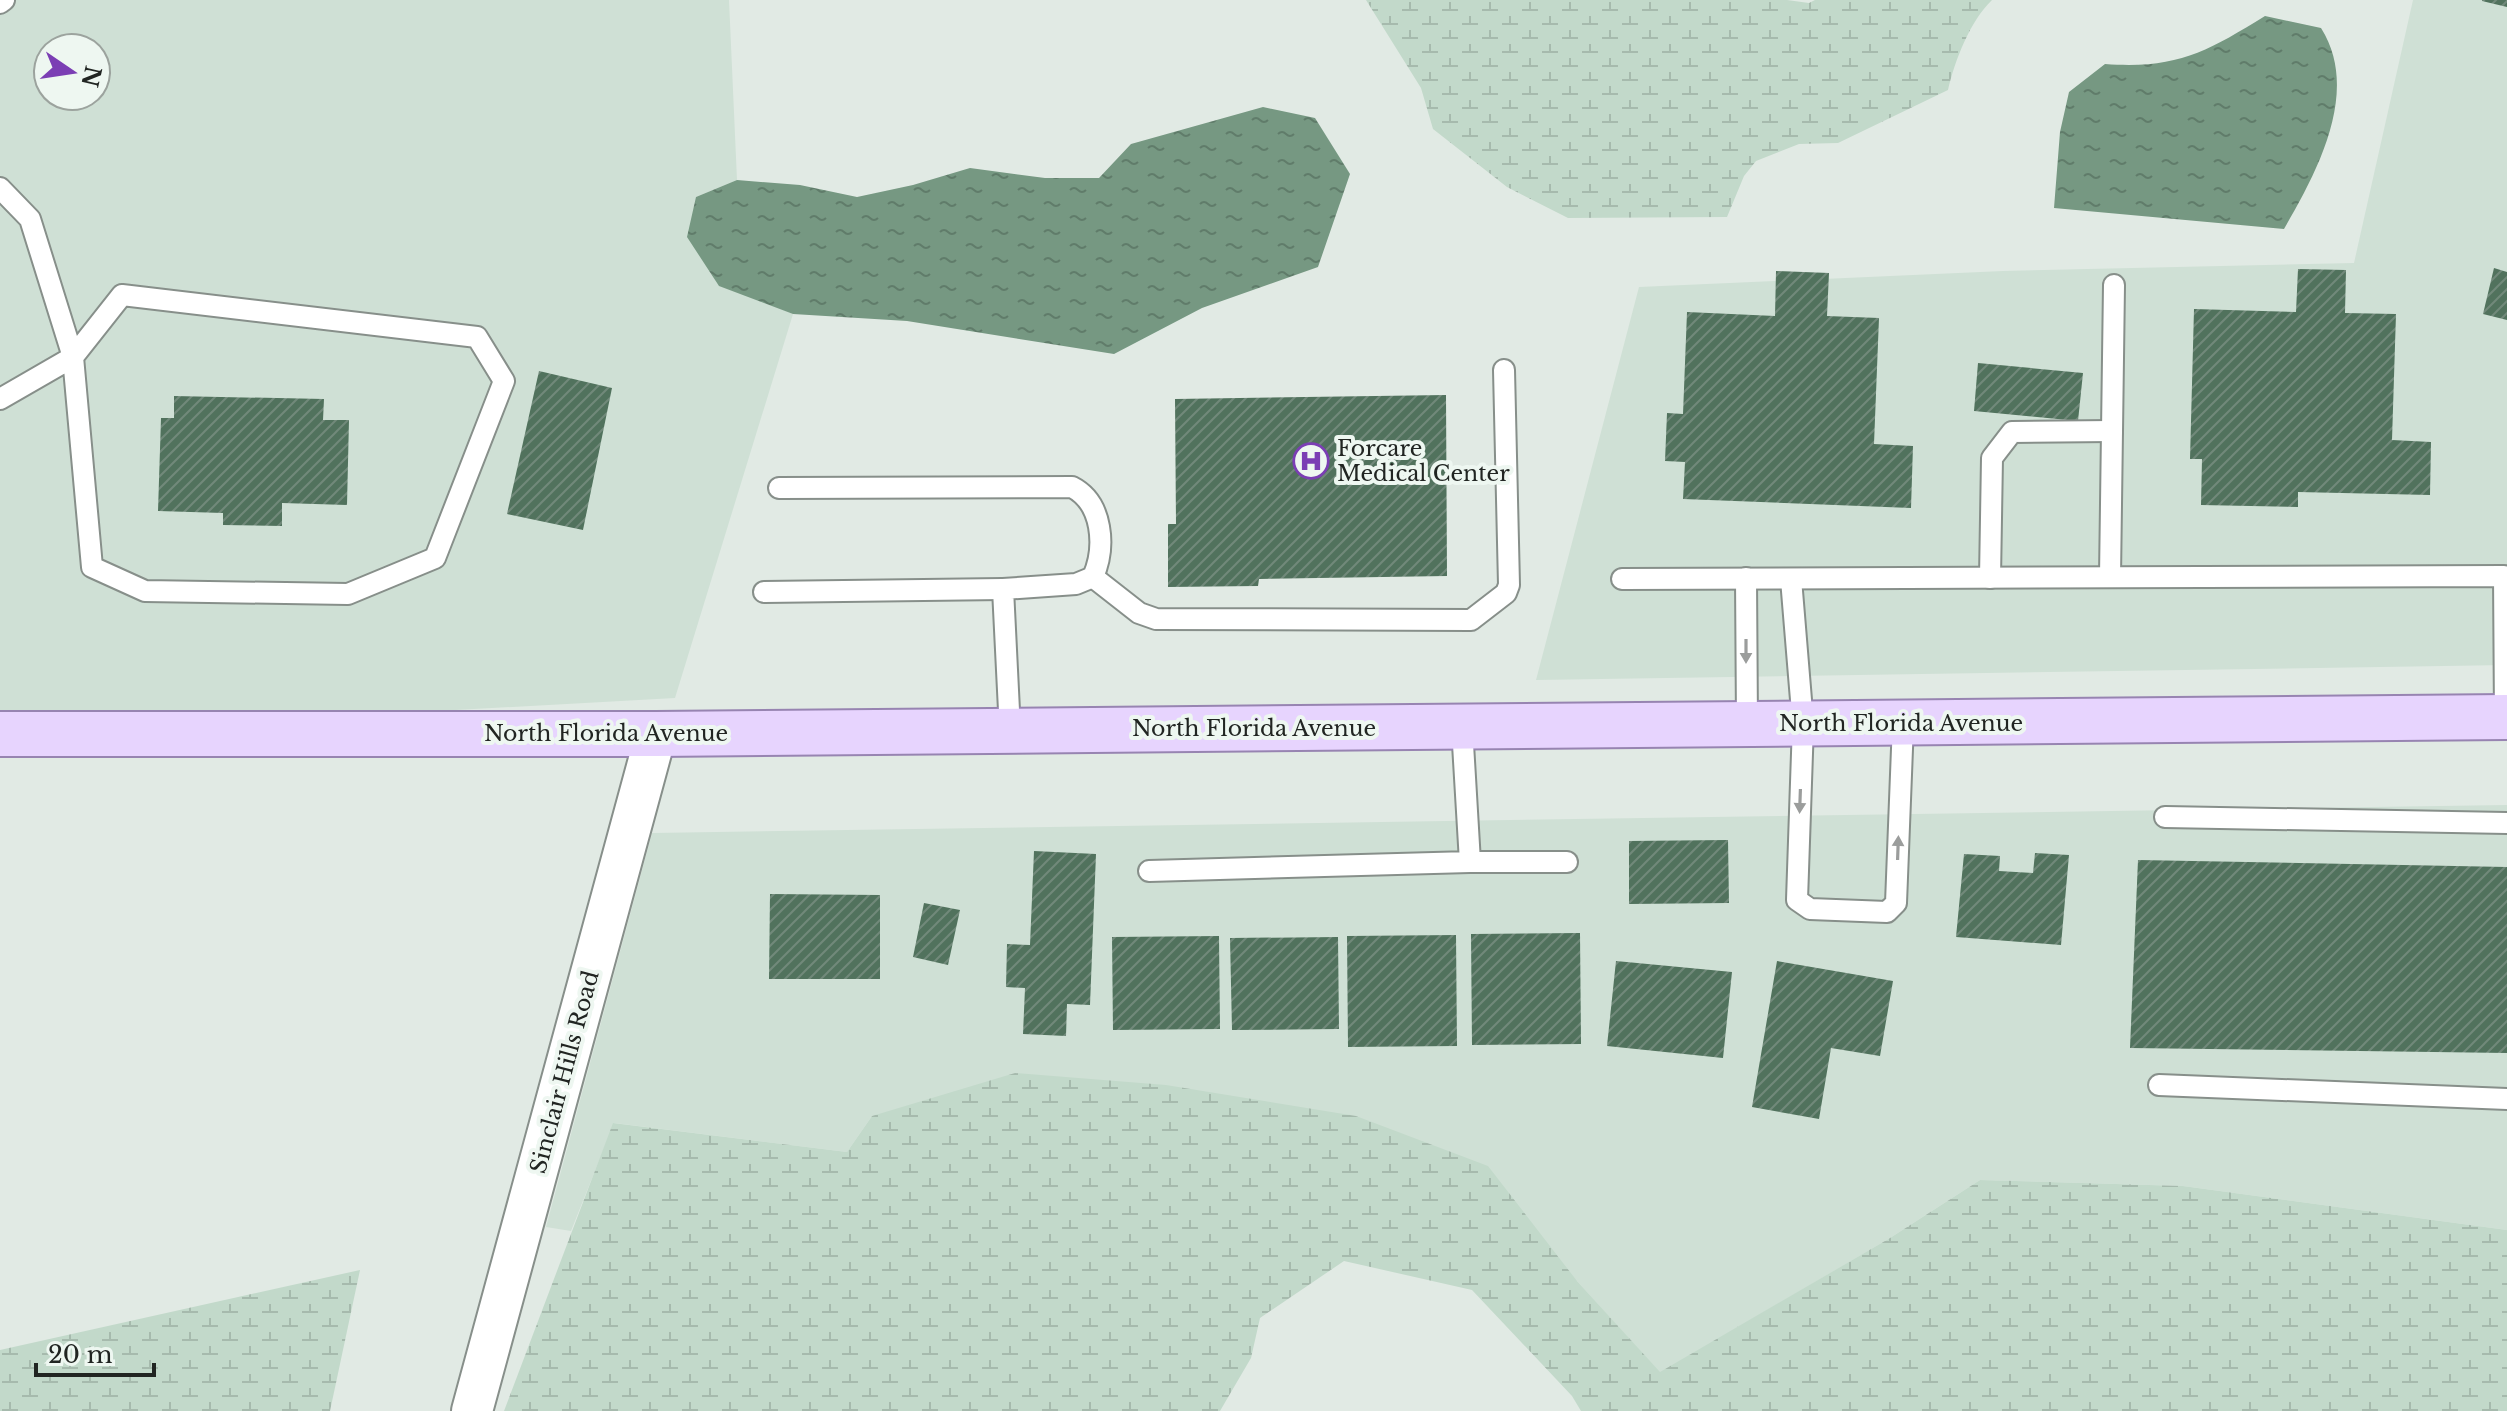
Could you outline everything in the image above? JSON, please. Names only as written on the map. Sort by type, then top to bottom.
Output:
[{"type":"main road","name":"North Florida Avenue","points":[[0,734],[656,734],[2506,717]]},
{"type":"street","name":"Sinclair Hills Road","points":[[472,1411],[656,734]]},
{"type":"lane","points":[[0,188],[30,219],[73,357],[92,567],[145,591],[348,594],[435,558],[504,381],[477,337],[122,295],[73,357],[0,399]]},
{"type":"lane","points":[[2110,577],[2114,285]]},
{"type":"lane","points":[[1093,577],[1139,613],[1156,619],[1471,620],[1506,593],[1509,585],[1504,370]]},
{"type":"lane","points":[[1990,578],[1992,458],[2012,432],[2112,431]]},
{"type":"lane","points":[[764,592],[1003,589],[1076,584],[1093,577],[1100,562],[1097,510],[1088,495],[1072,487],[779,488]]},
{"type":"lane","points":[[1622,579],[2506,576],[2506,717]]},
{"type":"lane","points":[[1746,578],[1747,724]]},
{"type":"lane","points":[[1791,579],[1803,724],[1797,900],[1810,909],[1887,912],[1896,903],[1903,723]]},
{"type":"lane","points":[[1003,589],[1010,731]]},
{"type":"lane","points":[[1462,727],[1470,862]]},
{"type":"lane","points":[[2165,817],[2507,823]]},
{"type":"lane","points":[[1149,871],[1567,862]]},
{"type":"lane","points":[[2159,1085],[2507,1099]]},
{"type":"shaded area","points":[[0,0],[729,0],[737,180],[696,197],[762,301],[793,314],[675,698],[401,713],[0,714]]},
{"type":"shaded area","points":[[2413,0],[2507,0],[2507,665],[1536,680],[1639,287],[2003,271],[2354,263]]},
{"type":"shaded area","points":[[2507,805],[2507,1230],[2183,1186],[1980,1180],[1890,1238],[1660,1373],[1577,1281],[872,1116],[847,1152],[614,1123],[571,1231],[546,1227],[652,833]]},
{"type":"green space","points":[[1366,0],[1787,0],[1809,3],[1815,0],[1992,0],[1964,42],[1948,90],[1838,143],[1799,144],[1756,161],[1744,176],[1727,217],[1568,218],[1507,187],[1433,129],[1421,88]]},
{"type":"green space","points":[[1015,1073],[1166,1085],[1356,1116],[1488,1166],[1577,1281],[1660,1372],[1890,1238],[1980,1180],[2183,1186],[2507,1230],[2507,1411],[1581,1411],[1572,1396],[1472,1290],[1344,1261],[1260,1318],[1251,1358],[1220,1411],[504,1411],[613,1123],[847,1152],[872,1116]]},
{"type":"green space","points":[[360,1270],[330,1411],[0,1411],[0,1350]]},
{"type":"water","points":[[2265,16],[2321,28],[2332,52],[2337,78],[2336,104],[2321,157],[2284,229],[2054,208],[2060,132],[2069,92],[2105,64],[2152,64],[2189,56],[2225,40]]},
{"type":"water","points":[[1263,107],[1315,118],[1350,174],[1318,267],[1202,308],[1114,354],[907,321],[793,314],[719,286],[687,237],[696,197],[737,180],[800,185],[857,197],[970,168],[1045,178],[1099,178],[1131,144]]},
{"type":"building","points":[[2482,0],[2507,0],[2507,7],[2482,1]]},
{"type":"building","points":[[2494,268],[2507,272],[2507,320],[2483,314]]},
{"type":"building","points":[[2298,269],[2346,270],[2345,313],[2396,314],[2392,440],[2431,442],[2430,495],[2298,492],[2298,507],[2201,505],[2202,459],[2190,459],[2194,309],[2296,312]]},
{"type":"building","points":[[1776,271],[1829,273],[1827,316],[1879,318],[1874,444],[1913,446],[1911,508],[1683,499],[1685,462],[1665,461],[1667,413],[1683,414],[1687,312],[1775,316]]},
{"type":"building","points":[[1978,363],[2083,373],[2078,421],[1974,411]]},
{"type":"building","points":[[539,371],[612,388],[583,530],[507,514]]},
{"type":"building","name":"Forcare Medical Center","points":[[1446,395],[1447,576],[1259,579],[1258,586],[1168,587],[1168,524],[1176,524],[1175,399]]},
{"type":"building","points":[[174,396],[324,399],[323,420],[349,420],[347,505],[282,503],[282,526],[223,525],[223,513],[158,511],[161,418],[174,418]]},
{"type":"building","points":[[1728,840],[1729,903],[1629,904],[1629,841]]},
{"type":"building","points":[[1034,851],[1096,854],[1090,1005],[1067,1004],[1066,1036],[1023,1034],[1025,988],[1006,987],[1007,944],[1030,945]]},
{"type":"building","points":[[2035,853],[2069,855],[2061,945],[1956,937],[1964,854],[2000,856],[1999,871],[2033,873]]},
{"type":"building","points":[[2138,860],[2507,867],[2507,1053],[2130,1048]]},
{"type":"building","points":[[770,894],[880,895],[880,979],[769,979]]},
{"type":"building","points":[[924,903],[960,910],[948,965],[913,957]]},
{"type":"building","points":[[1580,933],[1581,1044],[1472,1045],[1471,934]]},
{"type":"building","points":[[1456,935],[1457,1046],[1348,1047],[1347,936]]},
{"type":"building","points":[[1219,936],[1220,1029],[1113,1030],[1112,937]]},
{"type":"building","points":[[1338,937],[1339,1029],[1232,1030],[1230,938]]},
{"type":"building","points":[[1616,961],[1732,972],[1723,1058],[1607,1046]]},
{"type":"building","points":[[1777,961],[1893,981],[1880,1056],[1831,1048],[1819,1119],[1752,1107]]},
{"type":"place","name":"Forcare Medical Center","points":[[1311,461]]}]
